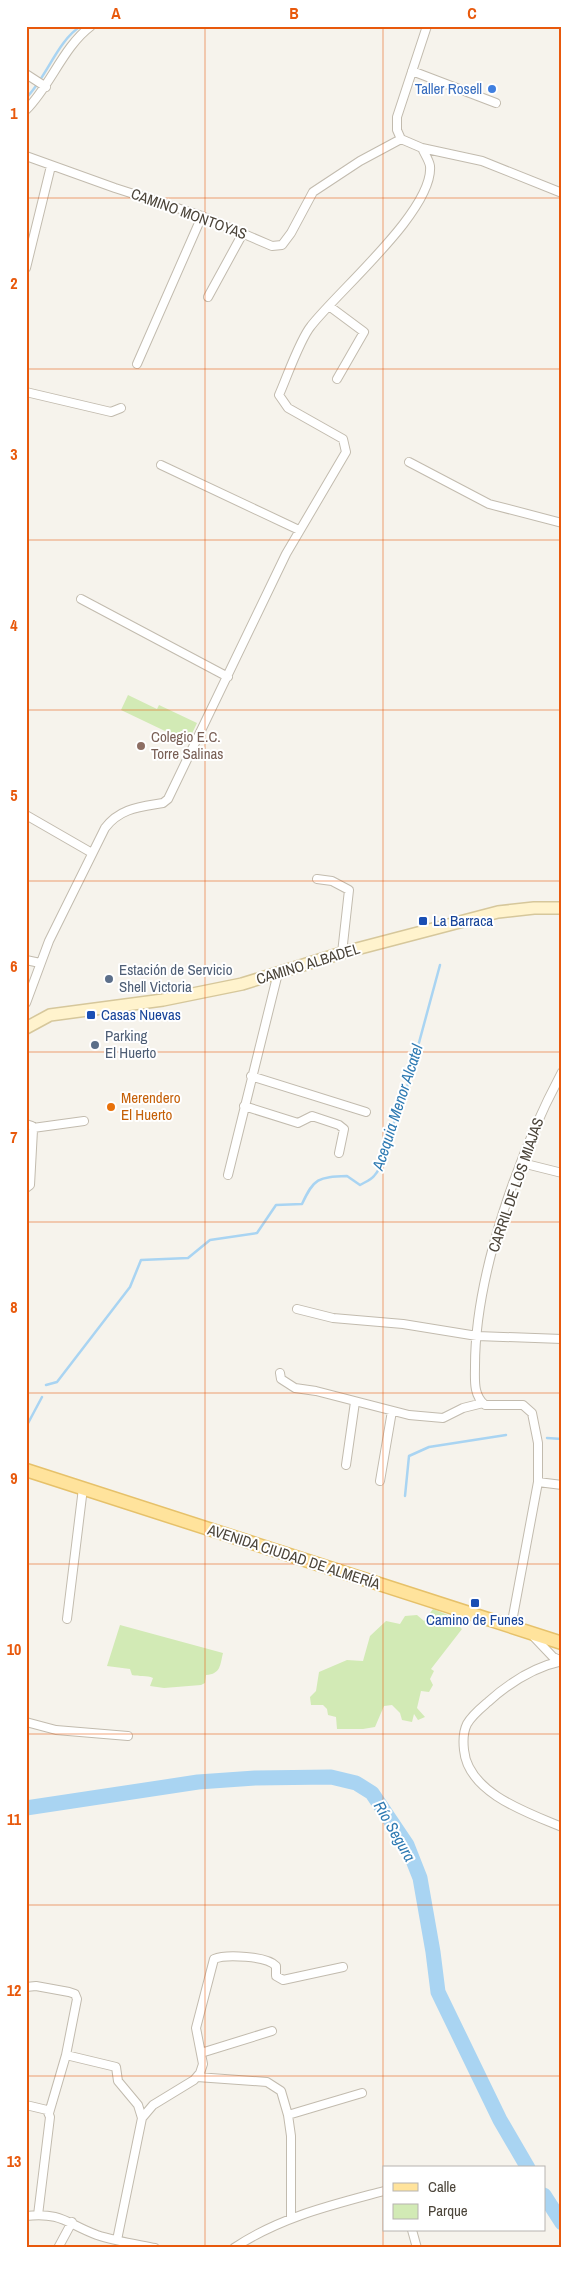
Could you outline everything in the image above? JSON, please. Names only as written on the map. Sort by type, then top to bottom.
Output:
[{"type":"main road","name":"CAMINO ALBADEL","points":[[26,1028],[50,1015],[163,1000],[242,984],[342,953],[498,912],[534,908],[562,908]]},
{"type":"main road","name":"AVENIDA CIUDAD DE ALMERÍA","points":[[26,1470],[562,1643]]},
{"type":"street","points":[[26,110],[46,87],[74,44],[92,26]]},
{"type":"street","points":[[427,26],[397,117],[397,130],[400,138],[422,148],[482,161],[562,193]]},
{"type":"street","points":[[412,71],[496,103]]},
{"type":"street","points":[[29,75],[46,87]]},
{"type":"street","name":"CAMINO MONTOYAS","points":[[26,156],[202,216],[272,246],[282,245],[291,233],[313,192],[360,161],[400,138]]},
{"type":"street","points":[[26,1003],[40,964],[92,853],[113,818],[126,810],[163,803],[168,799],[286,554],[346,452],[343,439],[288,408],[279,395],[310,327],[403,224],[425,188],[430,165],[422,148]]},
{"type":"street","points":[[26,268],[51,166]]},
{"type":"street","points":[[137,364],[202,216]]},
{"type":"street","points":[[208,297],[242,233]]},
{"type":"street","points":[[330,306],[364,332],[338,379]]},
{"type":"street","points":[[26,392],[111,412],[121,408]]},
{"type":"street","points":[[409,462],[489,504],[562,524]]},
{"type":"street","points":[[161,464],[299,530]]},
{"type":"street","points":[[81,599],[228,676]]},
{"type":"street","points":[[26,815],[92,853]]},
{"type":"street","points":[[317,878],[332,881],[349,890],[342,953]]},
{"type":"street","points":[[26,960],[40,964]]},
{"type":"street","points":[[228,1175],[278,973]]},
{"type":"street","name":"CARRIL DE LOS MIAJAS","points":[[484,1404],[475,1388],[477,1336],[480,1308],[497,1233],[543,1108],[562,1072]]},
{"type":"street","points":[[252,1076],[366,1112]]},
{"type":"street","points":[[244,1106],[298,1123],[312,1116],[339,1125],[344,1129],[339,1153]]},
{"type":"street","points":[[26,1188],[30,1185],[29,1126],[84,1121]]},
{"type":"street","points":[[522,1163],[562,1173]]},
{"type":"street","points":[[297,1309],[333,1318],[403,1324],[477,1336],[562,1339]]},
{"type":"street","points":[[280,1373],[282,1379],[295,1388],[316,1391],[392,1411],[443,1418],[463,1408],[484,1404],[523,1405],[532,1413],[538,1443],[538,1482],[510,1627]]},
{"type":"street","points":[[346,1465],[355,1402]]},
{"type":"street","points":[[380,1481],[392,1411]]},
{"type":"street","points":[[538,1482],[562,1485]]},
{"type":"street","points":[[67,1619],[83,1488]]},
{"type":"street","points":[[526,1632],[543,1645],[553,1657],[562,1661]]},
{"type":"street","points":[[540,1668],[545,1658],[543,1645]]},
{"type":"street","points":[[562,1661],[540,1668],[498,1693],[474,1715],[464,1731],[465,1756],[468,1765],[479,1779],[506,1802],[562,1828]]},
{"type":"street","points":[[26,1722],[56,1730],[128,1736]]},
{"type":"street","points":[[117,2240],[142,2118],[153,2105],[197,2077],[203,2064],[196,2028],[216,1958],[240,1957],[270,1961],[276,1966],[276,1976],[283,1980],[343,1967]]},
{"type":"street","points":[[26,1987],[36,1986],[69,1992],[76,1996],[66,2055],[49,2113],[38,2215]]},
{"type":"street","points":[[201,2053],[272,2030]]},
{"type":"street","points":[[66,2055],[116,2067],[121,2086],[138,2105],[142,2118]]},
{"type":"street","points":[[197,2077],[267,2082],[281,2090],[288,2115],[291,2136],[291,2218]]},
{"type":"street","points":[[288,2115],[362,2093]]},
{"type":"street","points":[[26,2105],[48,2110],[49,2113]]},
{"type":"street","points":[[234,2248],[264,2230],[291,2218],[383,2191]]},
{"type":"street","points":[[26,2216],[38,2215],[62,2218],[90,2232],[154,2248]]},
{"type":"street","points":[[58,2248],[72,2222]]},
{"type":"street","points":[[413,2232],[417,2248]]},
{"type":"green space","points":[[128,695],[157,709],[159,705],[197,723],[188,742],[121,710]]},
{"type":"green space","points":[[433,1609],[448,1615],[462,1629],[431,1669],[434,1671],[430,1679],[433,1685],[429,1692],[421,1691],[417,1708],[425,1717],[418,1720],[414,1714],[412,1722],[402,1720],[400,1713],[392,1705],[384,1706],[375,1727],[337,1729],[336,1717],[328,1715],[327,1709],[323,1705],[311,1705],[310,1697],[316,1691],[319,1672],[347,1660],[363,1661],[370,1636],[386,1621],[400,1624],[405,1616],[417,1615],[424,1621]]},
{"type":"green space","points":[[120,1625],[223,1653],[219,1668],[215,1673],[206,1675],[205,1683],[201,1685],[164,1688],[150,1686],[153,1678],[132,1675],[130,1669],[107,1666]]},
{"type":"waterway","points":[[26,98],[65,41],[81,26]]},
{"type":"waterway","name":"Acequia Menor Alcatel","points":[[46,1385],[57,1382],[130,1287],[141,1260],[188,1258],[210,1240],[257,1233],[276,1205],[302,1204],[314,1184],[323,1178],[347,1176],[360,1185],[373,1177],[384,1158],[398,1109],[407,1087],[440,965]]},
{"type":"waterway","name":"Acequia Menor Alcatel","points":[[26,1427],[42,1397]]},
{"type":"waterway","points":[[405,1496],[409,1456],[429,1447],[506,1435]]},
{"type":"waterway","points":[[547,1438],[562,1439]]},
{"type":"waterway","name":"Río Segura","points":[[26,1808],[198,1782],[255,1778],[331,1777],[356,1783],[372,1793],[407,1845],[420,1878],[438,1992],[500,2120],[527,2166]]},
{"type":"waterway","name":"Río Segura","points":[[546,2198],[562,2223]]},
{"type":"place","name":"Taller Rosell","points":[[492,89]]},
{"type":"place","name":"Colegio E.C. Torre Salinas","points":[[141,746]]},
{"type":"place","name":"La Barraca","points":[[423,921]]},
{"type":"place","name":"Estación de Servicio Shell Victoria","points":[[109,979]]},
{"type":"place","name":"Casas Nuevas","points":[[91,1015]]},
{"type":"place","name":"Parking El Huerto","points":[[95,1045]]},
{"type":"place","name":"Merendero El Huerto","points":[[111,1107]]},
{"type":"place","name":"Camino de Funes","points":[[475,1603]]}]
